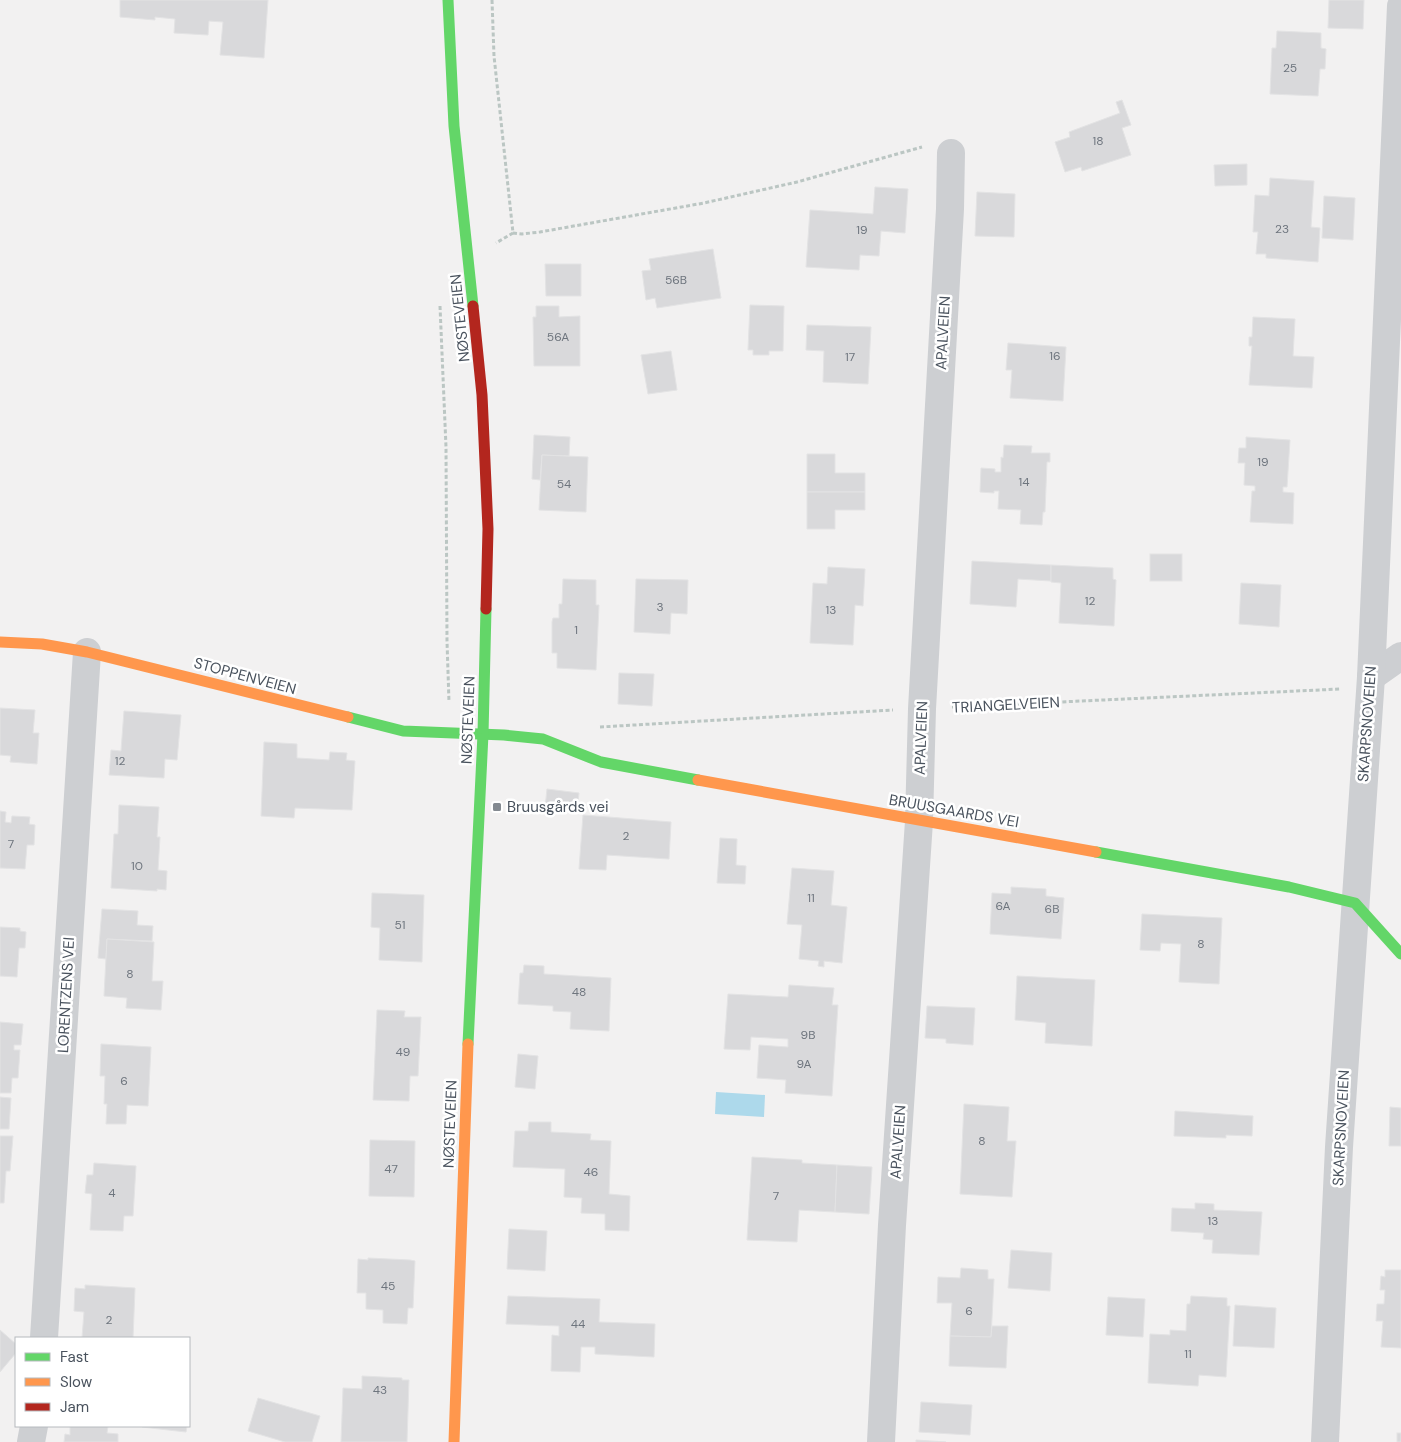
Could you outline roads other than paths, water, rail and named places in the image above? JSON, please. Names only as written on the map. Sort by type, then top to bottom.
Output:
[{"type":"street","name":"NØSTEVEIEN","points":[[448,0],[448,45],[454,126],[478,346],[485,446],[488,529],[483,734],[464,1134],[454,1442]]},
{"type":"street","name":"SKARPSNOVEIEN","points":[[1325,1442],[1339,1147],[1371,677],[1401,6]]},
{"type":"street","name":"APALVEIEN","points":[[881,1442],[892,1226],[919,821],[922,709],[948,258],[951,153]]},
{"type":"street","name":"STOPPENVEIEN","points":[[0,642],[42,644],[86,652],[403,730],[483,734]]},
{"type":"street","name":"LORENTZENS VEI","points":[[44,1337],[86,652]]},
{"type":"street","points":[[1371,677],[1401,656]]},
{"type":"street","name":"BRUUSGAARDS VEI","points":[[483,734],[544,739],[600,762],[919,821],[1240,877],[1355,903]]},
{"type":"street","points":[[1355,903],[1401,954]]},
{"type":"street","points":[[31,1442],[34,1427]]},
{"type":"water","points":[[716,1092],[765,1095],[764,1117],[715,1114]]},
{"type":"place","name":"Bruusgårds vei","points":[[497,807]]}]
